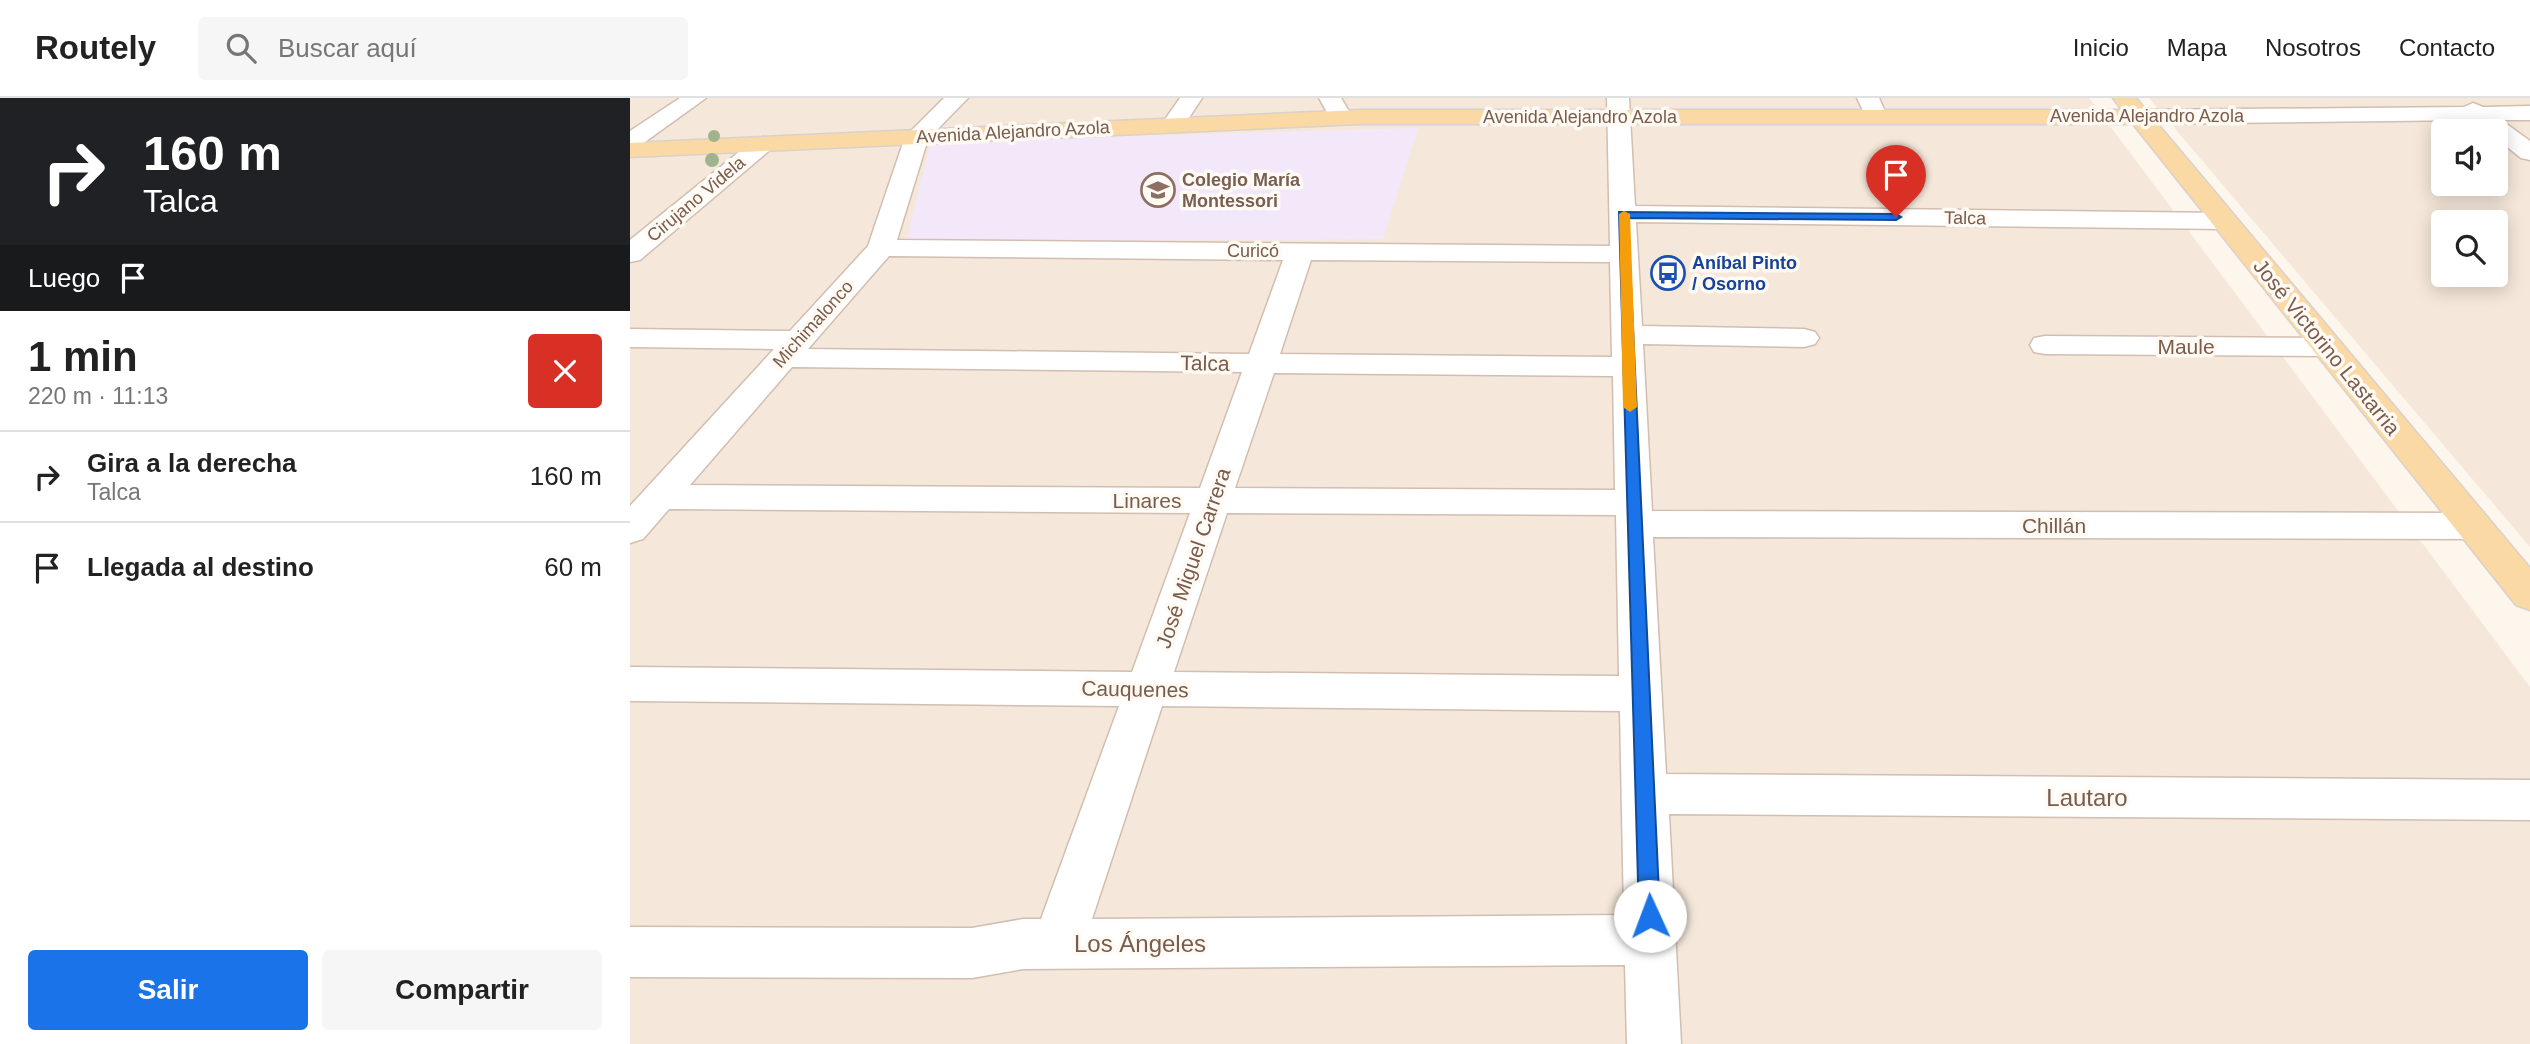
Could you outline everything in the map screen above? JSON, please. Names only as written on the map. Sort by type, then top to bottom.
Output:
[{"type":"main road","name":"Avenida Alejandro Azola","points":[[630,150],[1174,125],[1349,108],[2132,107]]},
{"type":"main road","name":"José Victorino Lastarria","points":[[2132,107],[2530,595]]},
{"type":"street","points":[[630,142],[695,98]]},
{"type":"street","name":"Michimalonco","points":[[630,530],[881,248],[917,137],[957,98]]},
{"type":"street","points":[[1174,125],[1191,98]]},
{"type":"street","points":[[2458,98],[2530,153]]},
{"type":"street","name":"Avenida Alejandro Azola","points":[[2132,107],[2530,113]]},
{"type":"street","points":[[1618,108],[1654,1044]]},
{"type":"street","name":"Cirujano Videla","points":[[630,254],[762,144]]},
{"type":"street","name":"Talca","points":[[1622,214],[2224,221]]},
{"type":"street","name":"Curicó","points":[[881,248],[1624,254]]},
{"type":"street","name":"José Miguel Carrera","points":[[1058,943],[1300,252]]},
{"type":"street","name":"Talca","points":[[630,338],[790,349],[1261,363],[1628,351]]},
{"type":"street","points":[[1628,351],[1804,338]]},
{"type":"street","name":"Maule","points":[[2045,345],[2327,346]]},
{"type":"street","name":"Linares","points":[[660,497],[1213,501],[1634,514]]},
{"type":"street","name":"Chillán","points":[[1634,514],[2474,526]]},
{"type":"street","name":"Cauquenes","points":[[630,684],[1641,694]]},
{"type":"street","name":"Lautaro","points":[[1645,794],[2530,800]]},
{"type":"street","name":"Los Ángeles","points":[[630,952],[972,953],[1023,944],[1058,943],[1651,940]]},
{"type":"shaded area","points":[[630,98],[2089,98],[2530,687],[2530,1044],[630,1044]]},
{"type":"shaded area","points":[[2149,98],[2530,98],[2530,547]]},
{"type":"shaded area","name":"Colegio María Montessori","points":[[1418,128],[1383,239],[906,242],[931,142]]},
{"type":"slow traffic","points":[[1624,214],[1630,407]]},
{"type":"place","name":"Colegio María Montessori","points":[[1158,190]]},
{"type":"place","name":"Aníbal Pinto / Osorno","points":[[1668,273]]},
{"type":"route","points":[[1650,916],[1622,214],[1896,217]]}]
